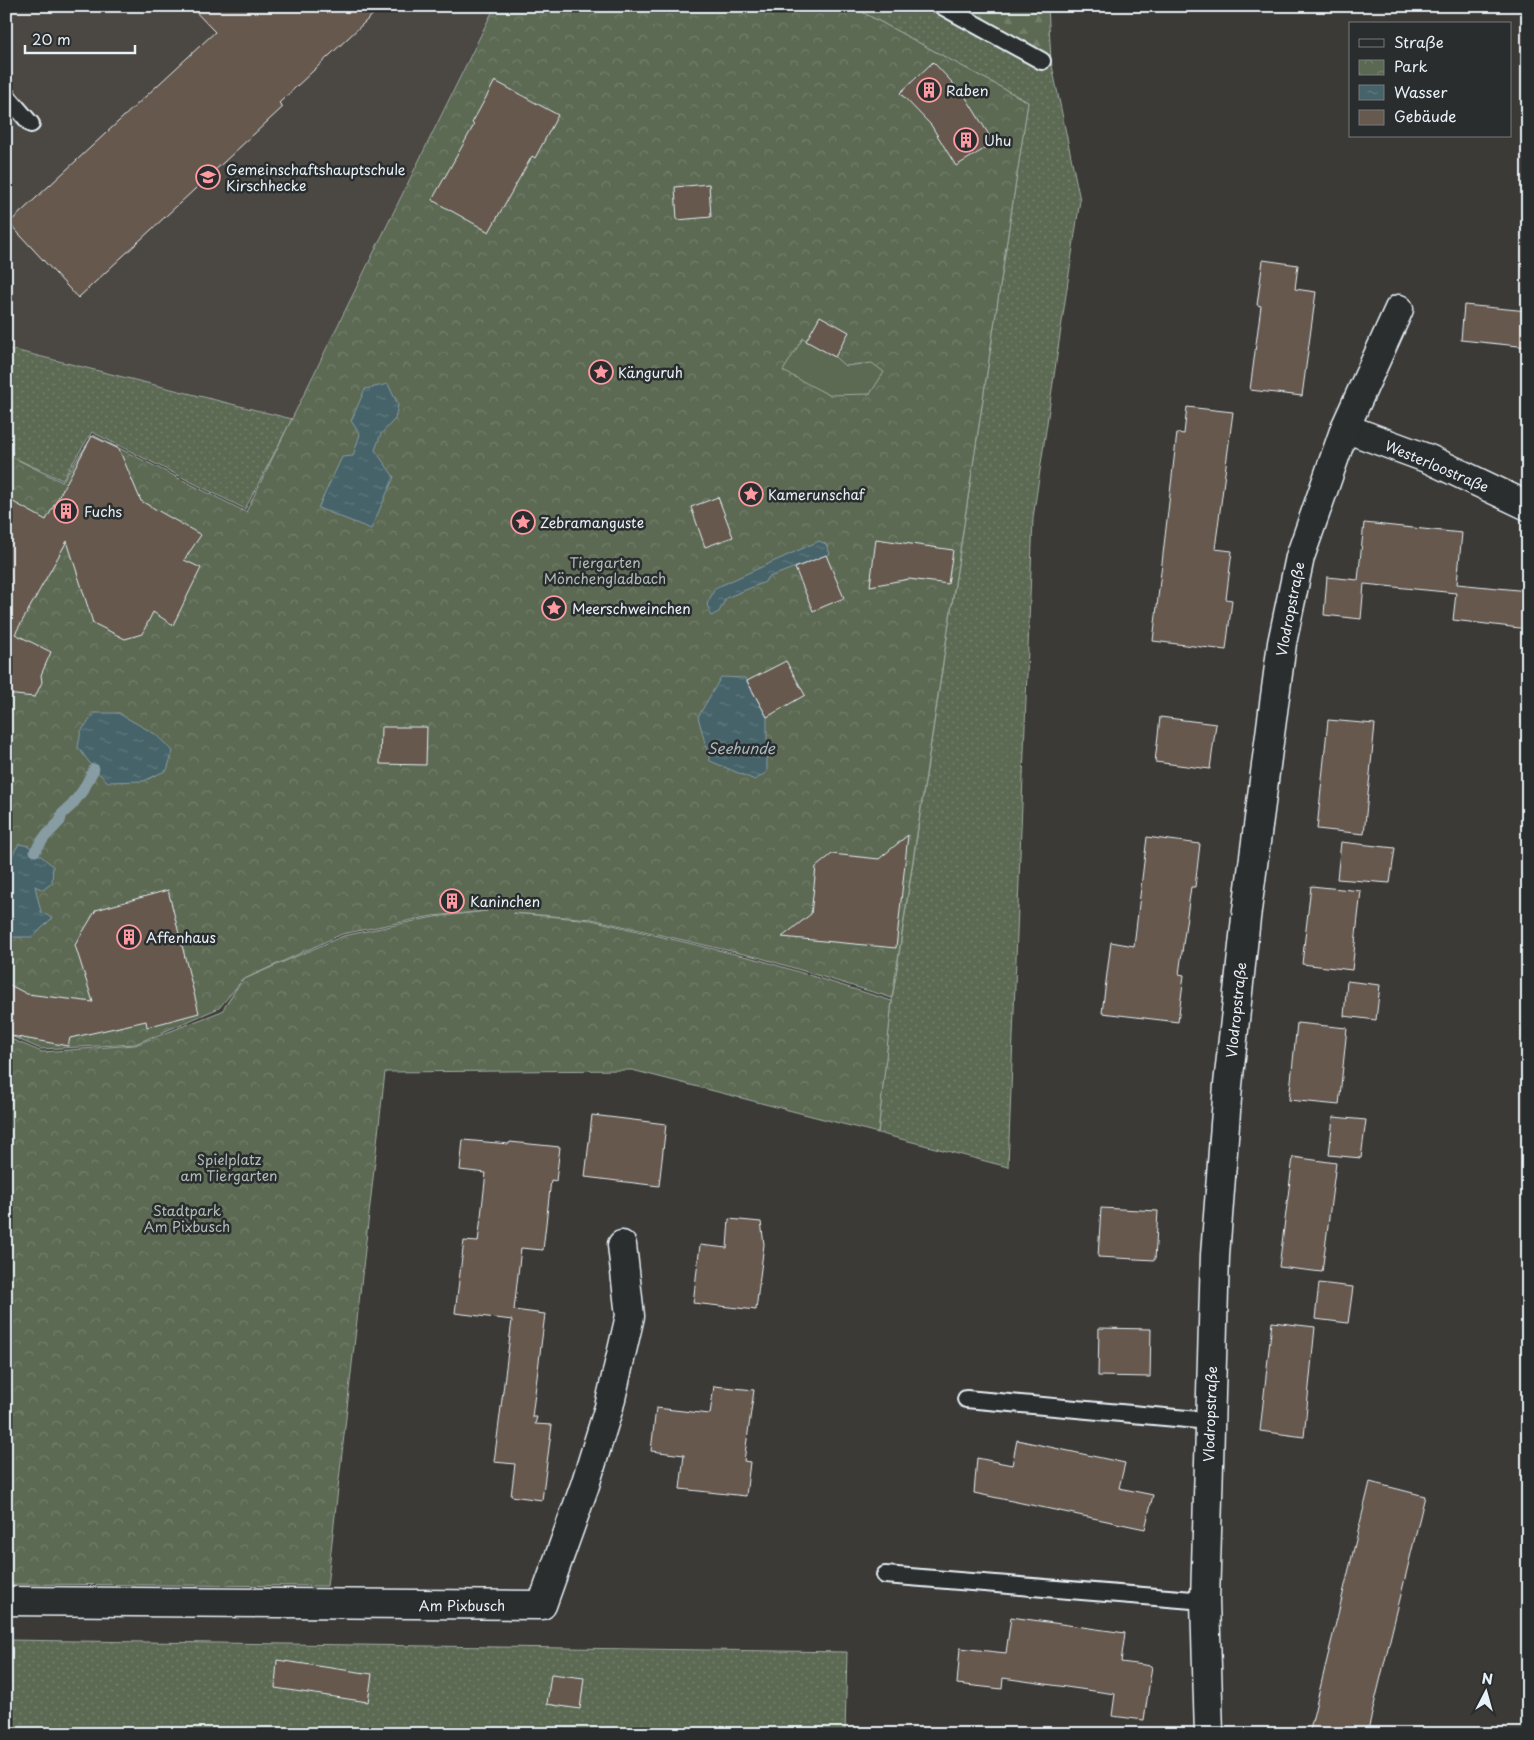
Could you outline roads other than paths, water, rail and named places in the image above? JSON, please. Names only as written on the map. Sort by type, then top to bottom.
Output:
[{"type":"street","name":"Vlodropstraße","points":[[1209,1734],[1205,1601],[1215,1255],[1228,1085],[1246,918],[1282,643],[1300,557],[1345,428],[1399,308]]},
{"type":"street","name":"Westerloostraße","points":[[1345,428],[1429,459],[1528,506]]},
{"type":"street","name":"Am Pixbusch","points":[[6,1601],[542,1605],[585,1485],[609,1407],[630,1316],[622,1244]]},
{"type":"lane","points":[[942,6],[1042,61]]},
{"type":"lane","points":[[6,95],[31,124]]},
{"type":"lane","points":[[966,1398],[1209,1421]]},
{"type":"lane","points":[[885,1575],[1205,1601]]},
{"type":"water","points":[[388,384],[398,405],[395,419],[381,434],[375,450],[394,477],[371,529],[318,508],[342,457],[353,456],[360,434],[351,421],[365,389]]},
{"type":"water","points":[[819,541],[826,544],[830,554],[767,578],[765,582],[726,598],[719,612],[711,616],[707,604],[715,588]]},
{"type":"water","name":"Seehunde","points":[[721,677],[745,678],[767,717],[767,772],[755,780],[710,761],[698,717]]},
{"type":"water","points":[[95,713],[118,713],[155,734],[173,751],[167,770],[144,781],[108,782],[94,769],[78,747],[81,731]]},
{"type":"water","points":[[19,844],[29,846],[53,866],[52,883],[43,890],[35,886],[41,912],[52,918],[33,937],[11,937],[6,935],[6,891],[11,883],[11,858]]},
{"type":"waterway","points":[[35,851],[60,821],[62,814],[72,805],[83,790],[94,769]]},
{"type":"place","name":"Raben","points":[[929,90]]},
{"type":"place","name":"Uhu","points":[[966,140]]},
{"type":"place","name":"Gemeinschaftshauptschule Kirschhecke","points":[[208,177]]},
{"type":"place","name":"Känguruh","points":[[601,372]]},
{"type":"place","name":"Kamerunschaf","points":[[751,494]]},
{"type":"place","name":"Fuchs","points":[[66,511]]},
{"type":"place","name":"Zebramanguste","points":[[523,522]]},
{"type":"place","name":"Meerschweinchen","points":[[554,608]]},
{"type":"place","name":"Kaninchen","points":[[452,901]]},
{"type":"place","name":"Affenhaus","points":[[129,937]]},
{"type":"park label","name":"Tiergarten Mönchengladbach","points":[[605,570]]},
{"type":"park label","name":"Spielplatz am Tiergarten","points":[[229,1168]]},
{"type":"park label","name":"Stadtpark Am Pixbusch","points":[[187,1218]]}]
